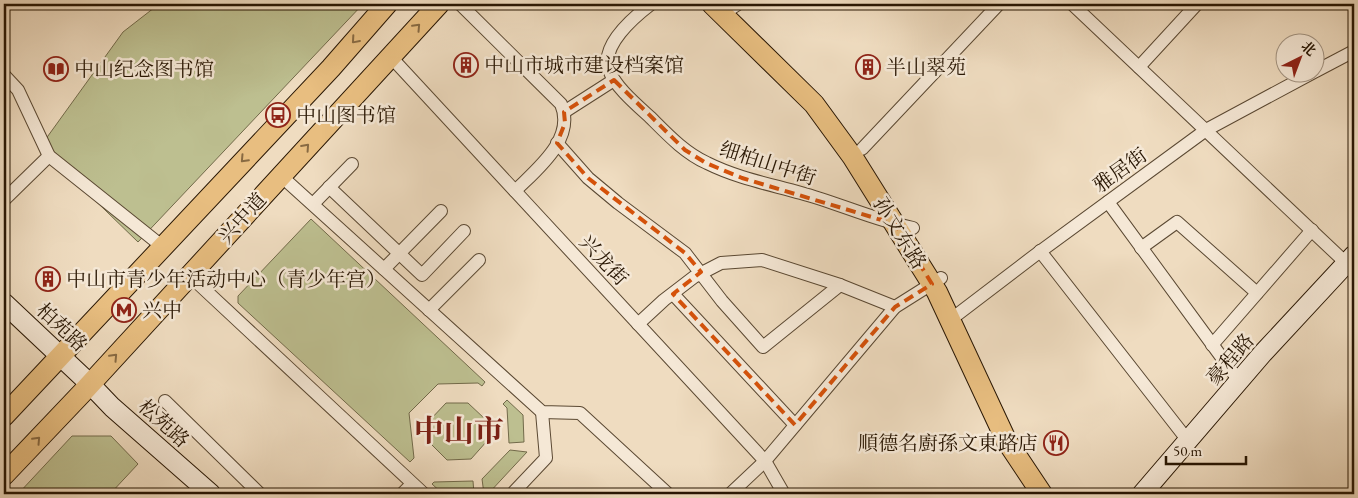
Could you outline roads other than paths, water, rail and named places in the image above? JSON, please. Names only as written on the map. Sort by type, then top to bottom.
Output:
[{"type":"main road","name":"兴中道","points":[[4,416],[331,68],[387,4]]},
{"type":"main road","name":"兴中道","points":[[4,475],[439,4]]},
{"type":"main road","name":"孙文东路","points":[[712,4],[814,104],[904,226]]},
{"type":"main road","name":"孙文东路","points":[[733,5],[822,97],[862,149],[904,226],[958,314],[1015,435],[1055,494]]},
{"type":"main road","name":"孙文东路","points":[[936,281],[1006,440],[1042,494]]},
{"type":"street","points":[[460,4],[561,104],[564,112],[565,123],[557,143],[547,159],[515,191]]},
{"type":"street","points":[[564,112],[614,80],[608,69],[609,55],[615,38],[626,25],[651,4]]},
{"type":"street","points":[[862,149],[999,4]]},
{"type":"street","points":[[1072,4],[1312,230],[1352,262]]},
{"type":"street","points":[[1139,67],[1197,4]]},
{"type":"street","name":"雅居街","points":[[1326,66],[1354,51]]},
{"type":"street","name":"兴龙街","points":[[390,56],[765,462],[784,494]]},
{"type":"street","points":[[4,75],[18,90],[49,156],[163,247]]},
{"type":"street","name":"细柏山中街","points":[[614,80],[638,106],[685,150],[706,163],[742,178],[801,193],[904,226]]},
{"type":"street","name":"雅居街","points":[[958,314],[1040,251],[1206,130],[1296,82]]},
{"type":"street","points":[[557,143],[588,178],[685,253],[722,301],[763,347],[840,285]]},
{"type":"street","points":[[5,196],[49,156]]},
{"type":"street","points":[[313,204],[352,164]]},
{"type":"street","points":[[280,175],[542,412],[580,413],[668,494]]},
{"type":"street","points":[[329,187],[422,275],[464,232]]},
{"type":"street","points":[[1108,202],[1239,381]]},
{"type":"street","points":[[384,269],[441,211]]},
{"type":"street","points":[[1141,248],[1177,222],[1257,293]]},
{"type":"street","points":[[1212,345],[1312,230]]},
{"type":"street","points":[[1040,251],[1189,442]]},
{"type":"street","points":[[429,310],[479,260]]},
{"type":"street","points":[[638,324],[673,294],[702,273],[721,264],[762,260],[840,285],[894,307]]},
{"type":"street","name":"豪程路","points":[[1142,494],[1189,442],[1239,381],[1352,262]]},
{"type":"street","name":"豪程路","points":[[1158,494],[1352,262]]},
{"type":"street","points":[[189,275],[424,494]]},
{"type":"street","points":[[730,494],[765,462],[894,307],[936,281]]},
{"type":"street","points":[[673,294],[795,426]]},
{"type":"street","name":"柏苑路","points":[[4,304],[56,362]]},
{"type":"street","name":"柏苑路","points":[[4,319],[86,388]]},
{"type":"street","name":"松苑路","points":[[86,388],[197,494]]},
{"type":"street","name":"松苑路","points":[[86,388],[112,407],[211,494]]},
{"type":"street","points":[[165,401],[260,494]]},
{"type":"street","points":[[512,494],[546,458],[542,412]]},
{"type":"street","points":[[402,494],[412,484]]},
{"type":"place","name":"中山市城市建设档案馆","points":[[466,65]]},
{"type":"place","name":"半山翠苑","points":[[868,67]]},
{"type":"place","name":"中山纪念图书馆","points":[[56,69]]},
{"type":"place","name":"中山图书馆","points":[[278,115]]},
{"type":"place","name":"中山市青少年活动中心（青少年宫）","points":[[48,279]]},
{"type":"place","name":"兴中","points":[[124,310]]},
{"type":"place","name":"順德名廚孫文東路店","points":[[1056,443]]},
{"type":"district","name":"中山市","points":[[459,431]]}]
